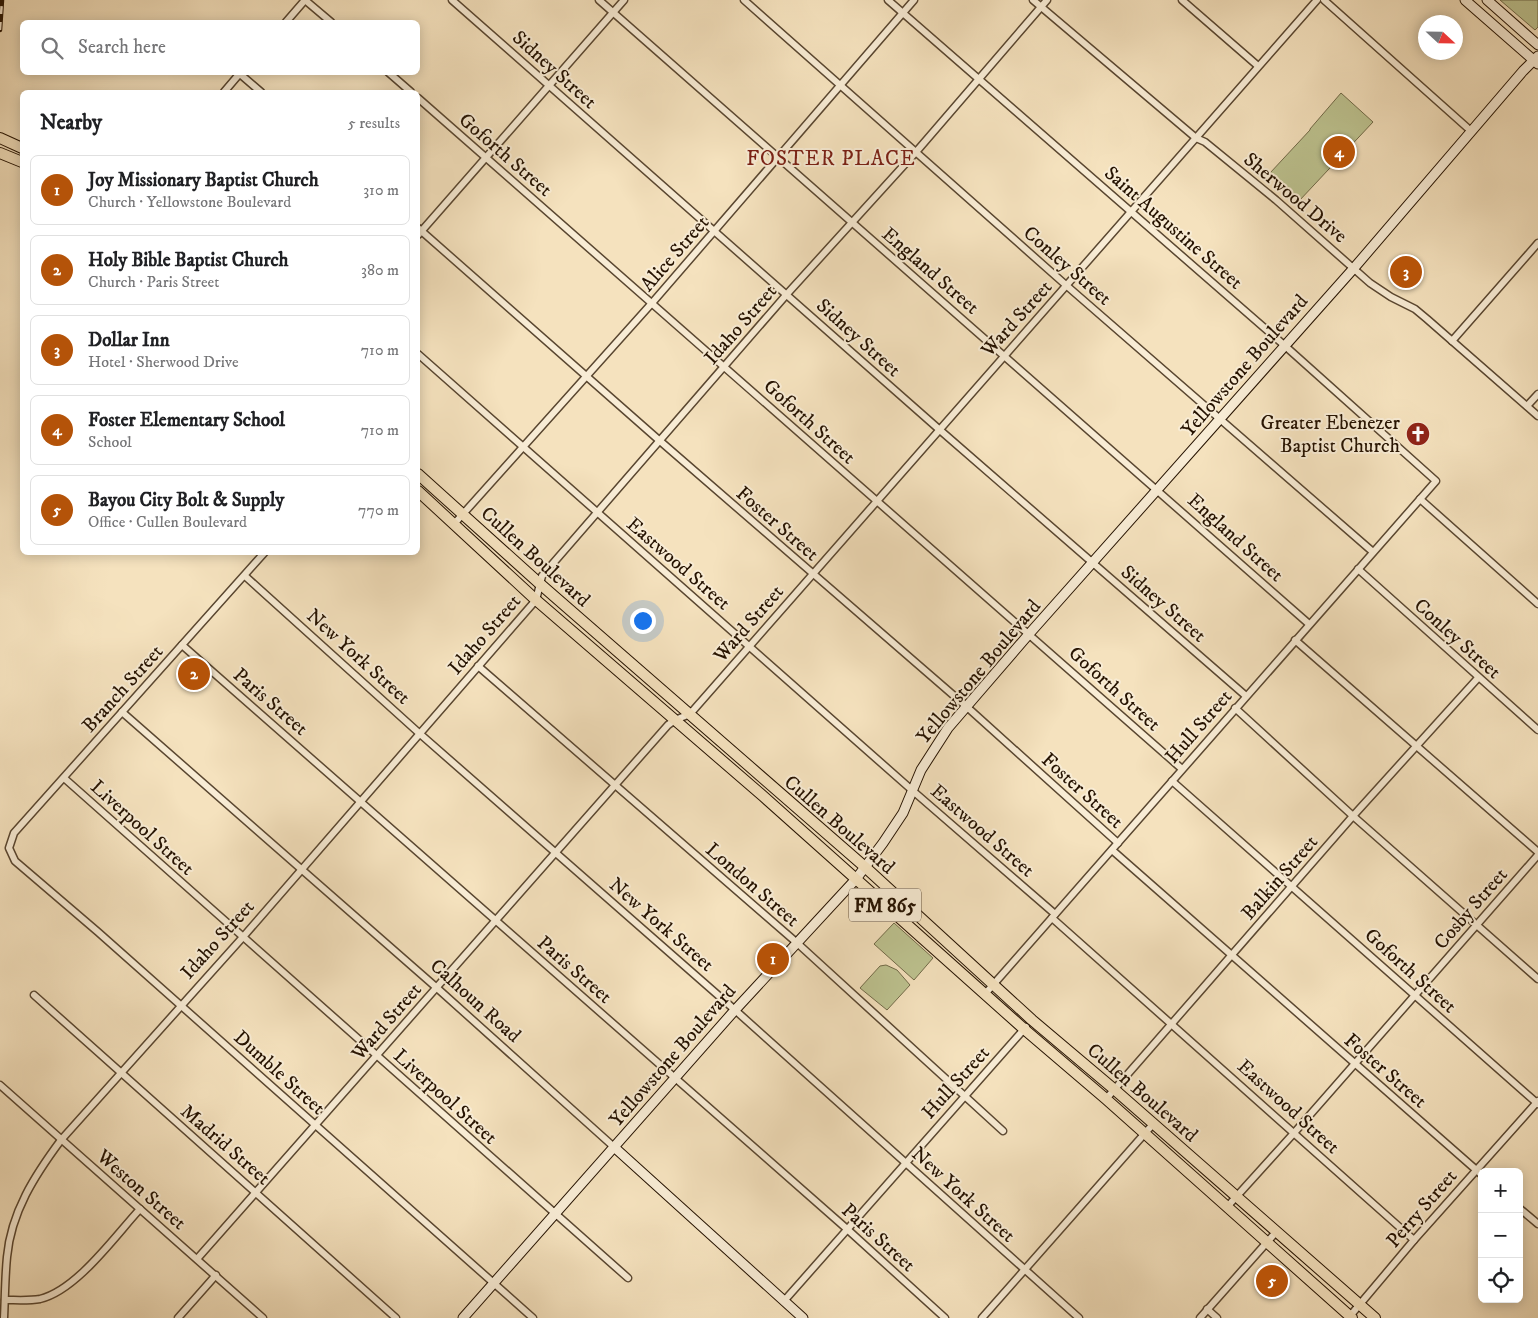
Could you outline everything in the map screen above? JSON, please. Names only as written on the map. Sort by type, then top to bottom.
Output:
[{"type":"main road","points":[[0,138],[20,147]]},
{"type":"main road","points":[[0,154],[20,161]]},
{"type":"main road","name":"Cullen Boulevard","points":[[420,476],[539,584],[865,867],[1032,1020],[1154,1123],[1375,1318]]},
{"type":"main road","name":"Cullen Boulevard","points":[[420,493],[536,600],[762,796],[1351,1317]]},
{"type":"main road","points":[[605,659],[614,648]]},
{"type":"main road","points":[[762,796],[771,786]]},
{"type":"street","points":[[288,20],[305,0],[329,20]]},
{"type":"street","name":"Sidney Street","points":[[452,0],[941,431],[1246,696]]},
{"type":"street","name":"England Street","points":[[599,0],[1309,624]]},
{"type":"street","points":[[420,231],[624,0]]},
{"type":"street","name":"Conley Street","points":[[744,0],[1067,286],[1373,552]]},
{"type":"street","name":"Saint Augustine Street","points":[[888,0],[1436,481]]},
{"type":"street","name":"Alice Street","points":[[454,524],[652,303],[914,0]]},
{"type":"street","name":"Sherwood Drive","points":[[1034,0],[1196,138],[1205,142],[1276,200],[1382,291],[1415,309],[1538,416]]},
{"type":"street","name":"Idaho Street","points":[[4,1318],[7,1256],[17,1212],[37,1173],[61,1140],[180,1005],[243,937],[536,600],[542,576],[787,294],[916,152],[1047,0]]},
{"type":"street","points":[[1182,0],[1258,66]]},
{"type":"street","name":"Ward Street","points":[[197,1259],[668,725],[690,714],[941,431],[1004,355],[1318,0]]},
{"type":"street","points":[[1324,0],[1471,131]]},
{"type":"street","points":[[1465,0],[1537,61]]},
{"type":"street","points":[[1487,0],[1538,45]]},
{"type":"street","name":"Yellowstone Boulevard","points":[[463,1318],[674,1078],[796,942],[856,879],[893,828],[932,751],[1029,634],[1354,268],[1523,71],[1537,61]]},
{"type":"street","points":[[226,90],[239,75]]},
{"type":"street","points":[[243,75],[260,90]]},
{"type":"street","points":[[391,75],[409,90]]},
{"type":"street","name":"Goforth Street","points":[[420,100],[1182,769]]},
{"type":"street","name":"Foster Street","points":[[420,233],[967,707],[1118,843]]},
{"type":"street","points":[[1452,341],[1538,244]]},
{"type":"street","name":"Eastwood Street","points":[[420,356],[596,513],[750,646],[1414,1240]]},
{"type":"street","points":[[1527,406],[1538,394]]},
{"type":"street","name":"Hull Street","points":[[985,994],[1436,481]]},
{"type":"street","points":[[1420,499],[1538,604]]},
{"type":"street","name":"Branch Street","points":[[9,848],[14,833],[262,555]]},
{"type":"street","name":"Conley Street","points":[[1358,569],[1538,730]]},
{"type":"street","name":"New York Street","points":[[245,576],[419,733],[735,1010],[1079,1318]]},
{"type":"street","points":[[1295,640],[1538,853]]},
{"type":"street","name":"Paris Street","points":[[182,646],[847,1229],[945,1318]]},
{"type":"street","name":"London Street","points":[[478,666],[796,942],[1003,1131]]},
{"type":"street","name":"Balkin Street","points":[[1106,1099],[1353,816],[1478,678]]},
{"type":"street","points":[[1235,708],[1353,816],[1538,979]]},
{"type":"street","name":"Calhoun Road","points":[[122,712],[436,988],[803,1318]]},
{"type":"street","name":"Liverpool Street","points":[[64,778],[628,1278]]},
{"type":"street","name":"Goforth Street","points":[[1172,781],[1538,1103]]},
{"type":"street","name":"Dumble Street","points":[[9,848],[16,861],[533,1318]]},
{"type":"street","name":"Foster Street","points":[[1112,850],[1476,1170]]},
{"type":"street","name":"Cosby Street","points":[[1227,1206],[1294,1133],[1353,1063],[1538,853]]},
{"type":"street","name":"Madrid Street","points":[[34,995],[396,1318]]},
{"type":"street","name":"Hull Street","points":[[784,1301],[1032,1020]]},
{"type":"street","name":"Weston Street","points":[[0,1085],[263,1318]]},
{"type":"street","name":"Perry Street","points":[[1351,1317],[1414,1240],[1538,1103]]},
{"type":"street","points":[[982,1318],[1154,1123]]},
{"type":"street","points":[[5,1300],[40,1299],[67,1286],[80,1276],[140,1208]]},
{"type":"street","points":[[1523,1211],[1538,1224]]},
{"type":"street","points":[[1200,1318],[1277,1231]]},
{"type":"street","points":[[178,1318],[216,1275]]},
{"type":"street","points":[[1207,1309],[1217,1318]]},
{"type":"green space","points":[[1500,0],[1538,0],[1538,27],[1535,30]]},
{"type":"green space","points":[[1341,93],[1373,122],[1299,201],[1270,173]]},
{"type":"green space","points":[[894,923],[933,958],[914,980],[874,944]]},
{"type":"green space","points":[[886,965],[897,970],[910,985],[887,1010],[860,988],[880,966]]},
{"type":"railway","points":[[0,30],[2,0]]},
{"type":"place","name":"Foster Elementary School","points":[[1339,152]]},
{"type":"place","name":"Dollar Inn","points":[[1406,272]]},
{"type":"place","name":"Greater Ebenezer Baptist Church","points":[[1418,434]]},
{"type":"place","name":"Holy Bible Baptist Church","points":[[194,674]]},
{"type":"place","name":"Joy Missionary Baptist Church","points":[[773,959]]},
{"type":"place","name":"Bayou City Bolt & Supply","points":[[1272,1281]]},
{"type":"district","name":"FOSTER PLACE","points":[[831,158]]}]
